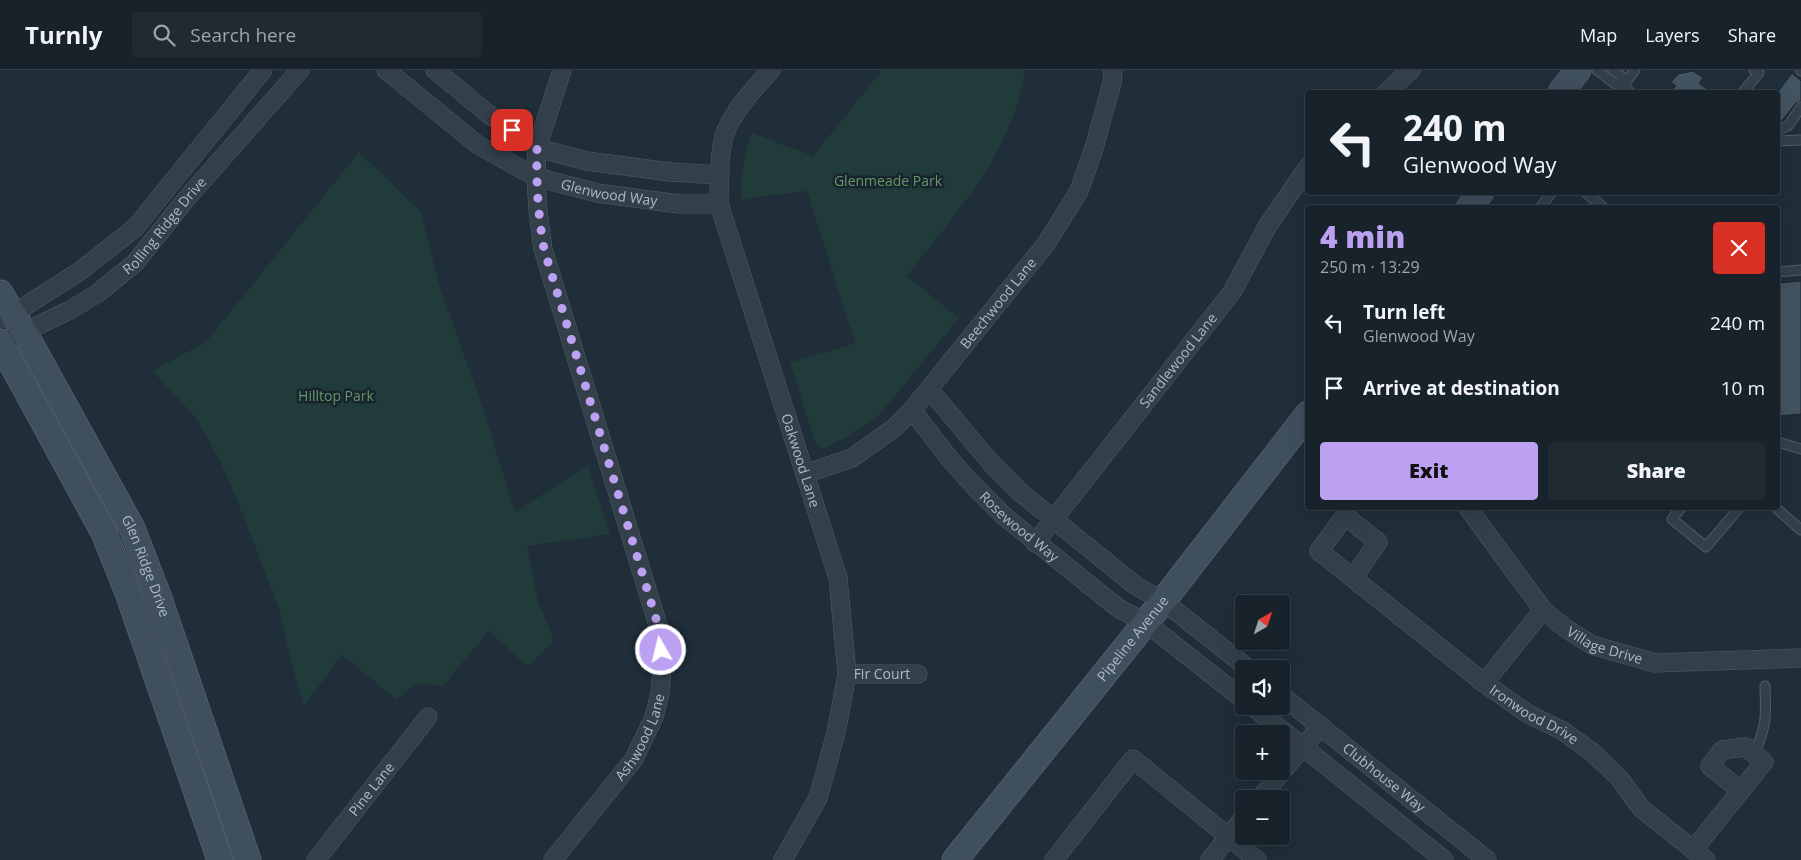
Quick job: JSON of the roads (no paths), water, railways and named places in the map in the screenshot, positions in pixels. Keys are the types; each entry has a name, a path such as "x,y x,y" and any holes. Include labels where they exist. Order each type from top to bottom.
{"street":[{"name":"Rolling Ridge Drive","path":"0,343 12,322 135,228 263,70"},
{"name":"Rolling Ridge Drive","path":"12,322 70,310 98,293 135,263 187,198 300,70"},
{"name":"Glenwood Way","path":"386,70 478,144 536,177 597,193 679,204 719,204"},
{"name":"Glenwood Way","path":"434,70 487,113 537,148 587,161 670,172 720,174"},
{"name":"Ashwood Lane","path":"553,860 634,759 654,717 660,693 662,668 660,632 544,249 538,212 537,148 562,70"},
{"name":"Oakwood Lane","path":"771,70 743,101 725,135 720,174 719,204 838,578 847,674 836,733 818,798 783,860"},
{"name":"Beechwood Lane","path":"805,474 852,458 894,428 912,410 1046,244 1079,191 1094,148 1112,83 1113,70"},
{"path":"1389,90 1412,70"},
{"path":"1563,90 1578,70"},
{"name":"Sandlewood Lane","path":"1035,543 1232,292 1268,224 1305,171"},
{"name":"Glen Ridge Drive","path":"0,293 12,322 132,528 159,598 248,860"},
{"name":"Glen Ridge Drive","path":"0,343 104,534 128,593 220,860"},
{"name":"Rosewood Way","path":"929,389 991,463 1021,493 1136,586 1163,600"},
{"name":"Rosewood Way","path":"912,410 973,485 1004,516 1035,543 1118,608 1145,622"},
{"name":"Pipeline Avenue","path":"955,860 1163,600 1305,418"},
{"name":"Village Drive","path":"1469,510 1543,610 1564,628 1592,645 1654,663 1801,658"},
{"name":"Ironwood Drive","path":"1353,578 1484,683 1528,714 1563,731 1593,753 1619,778 1642,809 1699,855"},
{"path":"1163,600 1237,660"},
{"path":"1484,683 1543,610"},
{"path":"1145,622 1235,693"},
{"name":"Fir Court","path":"847,674 918,674"},
{"name":"Clubhouse Way","path":"1290,702 1487,860"},
{"name":"Clubhouse Way","path":"1263,715 1444,860"},
{"name":"Pine Lane","path":"316,860 428,717"},
{"path":"1267,790 1321,726"},
{"path":"1699,855 1741,791 1764,762 1746,747 1722,750 1710,766 1741,791"},
{"path":"1054,860 1134,759 1257,860"},
{"path":"1210,860 1235,827"}],"lane":[{"path":"1597,70 1615,84 1627,89"},
{"path":"1613,70 1621,76 1627,89"},
{"path":"1627,89 1635,70"},
{"path":"1745,90 1760,71"},
{"path":"1780,129 1788,126 1801,108"},
{"path":"1780,142 1801,140"},
{"path":"1589,195 1600,205"},
{"path":"1780,272 1801,270"},
{"path":"1780,443 1801,449"},
{"path":"1679,510 1672,519 1706,547 1737,510"},
{"path":"1778,510 1801,530"},
{"path":"1754,754 1764,733 1766,716 1765,686"}],"park label":[{"name":"Glenmeade Park","path":"888,181"},
{"name":"Hilltop Park","path":"336,396"}]}
